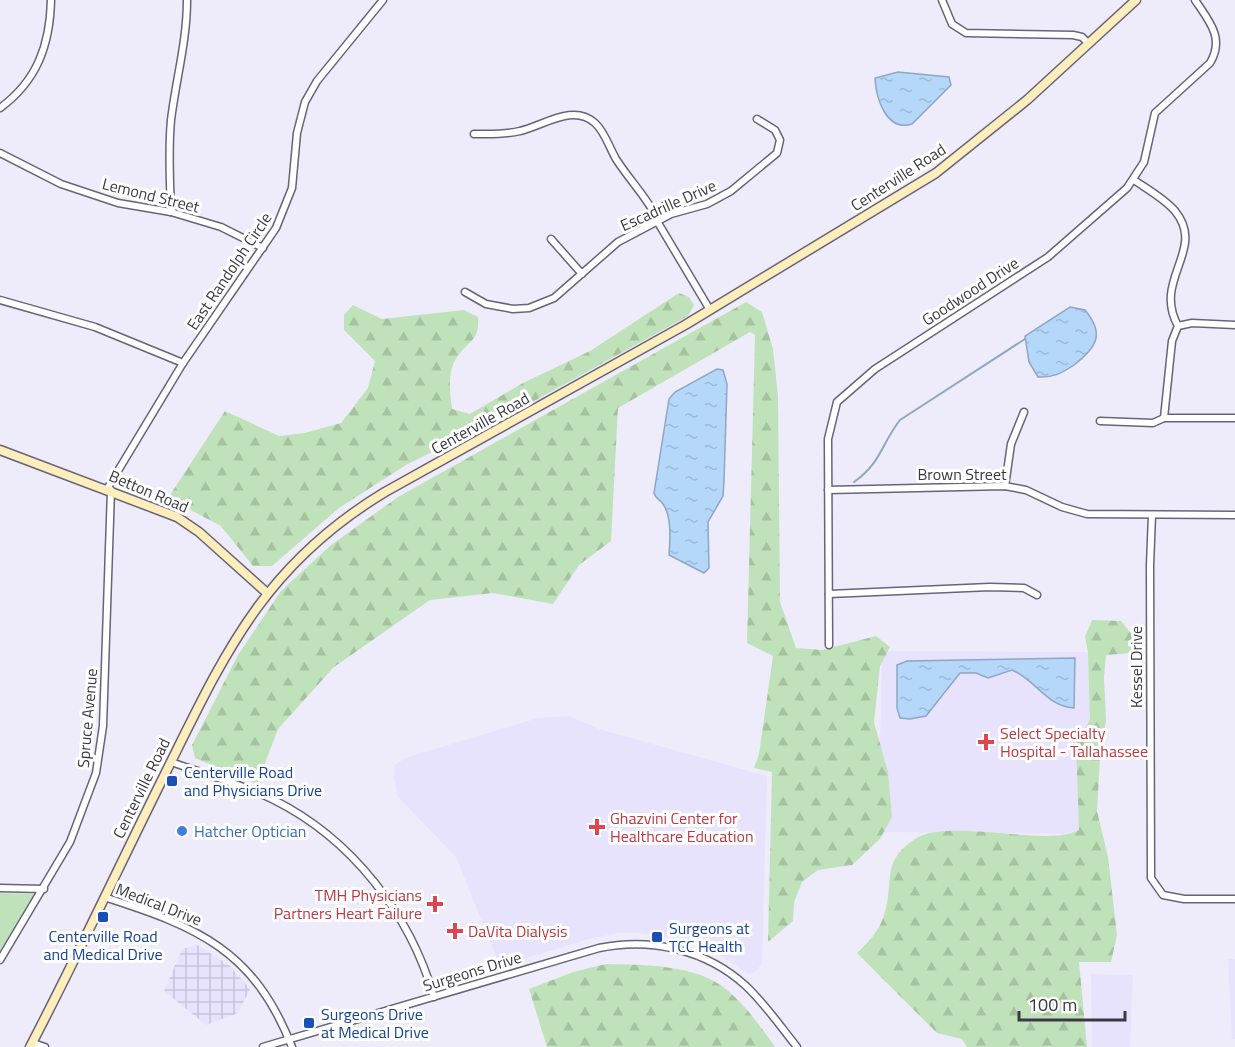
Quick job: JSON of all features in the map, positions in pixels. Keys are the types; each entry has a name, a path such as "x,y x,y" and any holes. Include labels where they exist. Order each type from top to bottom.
{"main road":[{"name":"Centerville Road","path":"32,1045 218,668 267,592 307,549 363,506 710,310 936,173 996,127 1137,0"},
{"name":"Betton Road","path":"0,450 165,510 184,521 267,592"}],"street":[{"path":"0,108 20,90 38,66 48,39 51,0"},
{"path":"171,212 169,152 171,118 184,49 187,0"},
{"name":"East Randolph Circle","path":"109,490 183,363 263,248 288,202 297,133 305,102 317,81 382,0"},
{"path":"942,0 952,24 966,33 1073,35 1082,37 1089,44"},
{"name":"Goodwood Drive","path":"829,645 830,423 837,402 875,369 1048,256 1134,180 1144,162 1155,113 1210,63 1216,54 1217,37 1214,29 1195,0"},
{"path":"474,134 519,132 557,117 576,115 590,119 602,132 622,167 649,201 657,221 710,310"},
{"name":"Escadrille Drive","path":"465,292 498,308 529,308 554,298 618,242 657,221 707,204 731,191 777,153 780,140 775,130 757,119"},
{"name":"Lemond Street","path":"0,153 61,184 118,203 171,212 221,227 263,248"},
{"path":"1134,180 1172,208 1180,219 1183,231 1183,258 1171,281 1169,302 1178,326 1172,341 1164,418"},
{"path":"551,239 582,274"},
{"path":"0,300 95,327 183,363"},
{"path":"1178,326 1192,323 1235,326"},
{"path":"1005,486 1011,444 1024,412"},
{"path":"1100,421 1152,423 1164,418 1235,418"},
{"name":"Brown Street","path":"828,490 1005,486 1026,490 1073,512 1235,515"},
{"name":"Spruce Avenue","path":"0,960 44,889 81,817 96,773 101,747 109,490"},
{"name":"Kessel Drive","path":"1152,515 1150,867 1156,889 1163,895 1184,899 1235,899"},
{"path":"829,594 990,587 1024,588 1037,595"},
{"path":"171,762 273,800 333,840 366,872 393,907 420,956 434,996"},
{"path":"0,888 44,889"},
{"name":"Medical Drive","path":"104,897 192,930 216,943 242,964 263,989 292,1047"},
{"name":"Surgeons Drive","path":"262,1047 599,948 650,944 698,955 730,974 747,987 797,1047"},
{"path":"32,1045 45,1047"}],"shaded area":[{"name":"Select Specialty Hospital - Tallahassee","path":"882,651 1094,652 1092,834 878,832"},
{"name":"Ghazvini Center for Healthcare Education","path":"569,716 599,729 767,776 762,964 755,972 748,974 711,949 684,939 637,933 618,933 589,939 500,966 456,857 398,797 394,778 395,765 405,758 538,718"},
{"path":"197,945 229,965 250,989 238,1013 206,1025 164,991 182,949"},
{"path":"1228,959 1235,959 1235,1039 1232,1040"},
{"path":"1091,974 1133,975 1130,1047 1092,1047"}],"green space":[{"path":"679,293 689,297 694,305 688,316 527,405 406,465 339,508 272,566 253,566 221,526 168,498 225,411 279,436 305,433 341,423 368,388 375,361 344,330 344,315 353,305 382,319 464,310 478,317 475,336 457,357 450,375 452,409 470,414 523,383 590,351"},
{"path":"746,302 762,312 773,349 778,396 780,602 796,648 822,650 876,636 890,647 880,666 874,722 888,772 892,817 880,839 852,865 818,870 802,882 794,902 793,921 768,942 772,772 754,768 759,754 773,656 747,643 755,335 750,332 618,408 611,541 579,565 553,604 493,593 430,600 334,667 278,729 257,784 195,758 192,745 238,655 281,591 331,545 398,497"},
{"path":"1092,620 1121,621 1136,640 1132,653 1106,655 1104,677 1106,721 1100,759 1097,811 1108,857 1117,935 1111,962 1079,962 1087,1047 967,1047 962,1039 937,1033 857,953 874,935 883,918 891,872 897,855 915,839 930,833 950,831 1046,836 1065,835 1079,830 1076,743 1090,720 1088,652 1085,637"},
{"path":"0,893 38,894 0,954"},
{"path":"606,964 670,968 701,975 715,981 740,1003 775,1047 547,1047 529,989 573,972"}],"water":[{"path":"898,72 949,77 951,85 912,124 903,125 895,123 884,112 875,78"},
{"path":"1070,307 1085,310 1095,326 1096,340 1088,352 1074,365 1053,376 1038,377 1029,362 1025,336"},
{"path":"717,369 723,370 727,384 724,482 723,496 708,522 709,568 704,573 669,555 668,515 654,493 669,399 675,392"},
{"path":"1075,658 1074,708 1056,703 1012,670 988,678 976,673 960,673 926,716 900,718 897,708 897,665 907,661"}],"waterway":[{"path":"854,482 876,460 900,420 1025,339"}],"place":[{"name":"Select Specialty Hospital - Tallahassee","path":"986,742"},
{"name":"Centerville Road and Physicians Drive","path":"172,781"},
{"name":"Ghazvini Center for Healthcare Education","path":"597,827"},
{"name":"Hatcher Optician","path":"182,831"},
{"name":"TMH Physicians Partners Heart Failure","path":"435,904"},
{"name":"Centerville Road and Medical Drive","path":"103,917"},
{"name":"DaVita Dialysis","path":"455,931"},
{"name":"Surgeons at TCC Health","path":"657,937"},
{"name":"Surgeons Drive at Medical Drive","path":"309,1023"}]}
